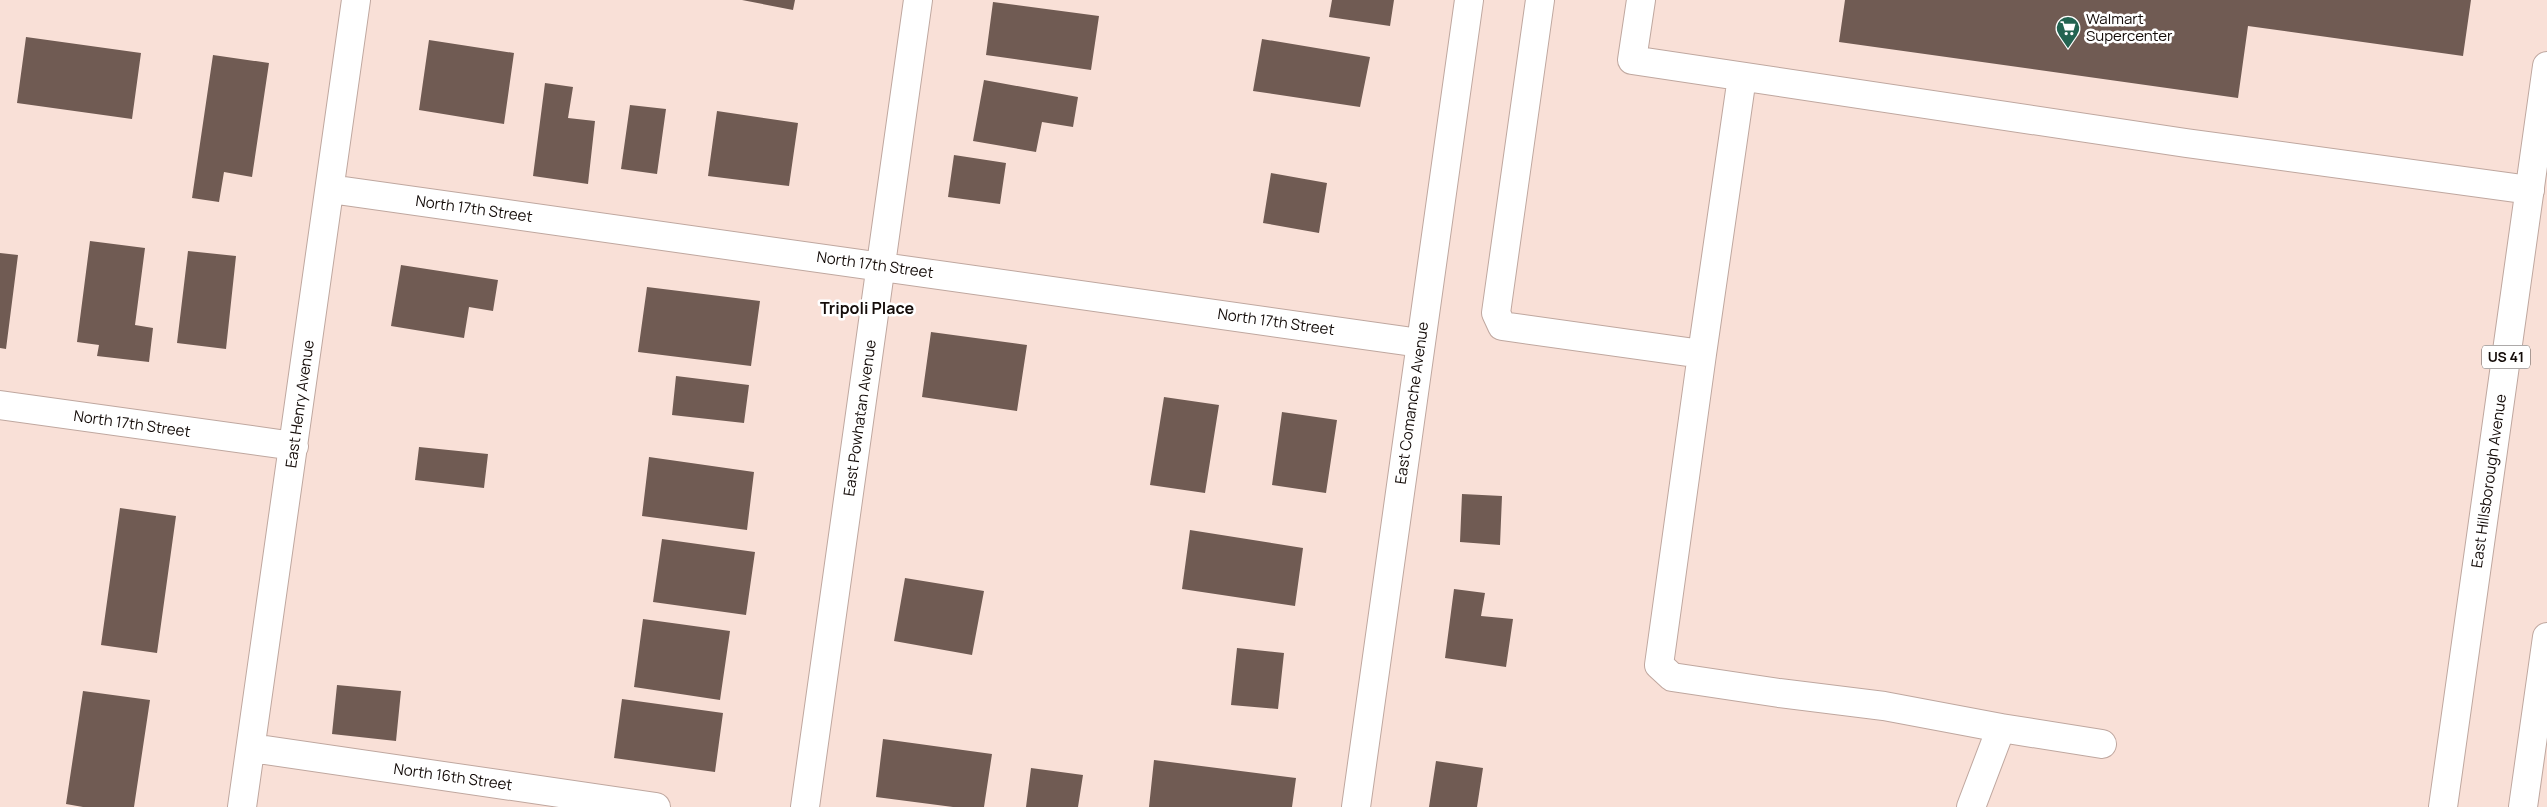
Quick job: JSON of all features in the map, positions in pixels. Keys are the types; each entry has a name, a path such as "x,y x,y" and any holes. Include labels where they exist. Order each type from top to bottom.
{"street":[{"name":"East Henry Avenue","path":"242,807 356,0"},
{"name":"East Powhatan Avenue","path":"805,807 918,0"},
{"name":"East Comanche Avenue","path":"1356,807 1420,343 1470,0"},
{"path":"1540,0 1496,313 1502,326 1702,354"},
{"path":"1641,0 1632,60 2186,143 2530,190"},
{"name":"East Hillsborough Avenue","path":"2443,807 2547,66"},
{"path":"1742,77 1659,665 1672,677 1884,706 2001,728 2102,744"},
{"name":"North 17th Street","path":"330,190 881,265 1420,343"},
{"name":"North 17th Street","path":"0,405 294,446"},
{"path":"2523,807 2540,741 2547,637"},
{"path":"1971,807 2001,728"},
{"name":"North 16th Street","path":"251,748 656,807"}],"building":[{"path":"742,0 795,0 793,10"},
{"path":"1332,0 1394,0 1390,26 1329,17"},
{"name":"Walmart Supercenter","path":"1845,0 2471,0 2463,56 2248,26 2238,98 1839,42"},
{"path":"993,2 1099,16 1091,70 986,55"},
{"path":"26,37 141,53 132,119 17,103"},
{"path":"1262,39 1370,57 1360,107 1253,91"},
{"path":"429,40 514,53 504,124 419,110"},
{"path":"213,55 269,63 252,177 224,172 219,202 192,198"},
{"path":"984,80 1078,97 1073,127 1042,122 1036,152 973,141"},
{"path":"545,83 573,87 568,118 595,121 588,184 533,176"},
{"path":"630,105 666,109 657,174 621,169"},
{"path":"717,111 798,123 789,186 708,176"},
{"path":"954,155 1006,163 1000,204 948,197"},
{"path":"1271,173 1327,183 1319,233 1263,223"},
{"path":"90,241 145,248 135,325 153,328 149,362 97,356 99,345 77,342"},
{"path":"188,251 236,256 226,349 177,343"},
{"path":"0,253 18,255 6,349 0,348"},
{"path":"401,265 498,280 493,311 469,307 464,338 391,326"},
{"path":"647,287 760,301 751,366 638,352"},
{"path":"931,332 1027,345 1017,411 922,397"},
{"path":"676,376 749,385 744,423 672,415"},
{"path":"1164,397 1219,405 1205,493 1150,485"},
{"path":"1282,412 1337,420 1326,493 1272,485"},
{"path":"419,447 488,454 484,488 415,480"},
{"path":"649,457 754,472 747,530 642,516"},
{"path":"1462,494 1502,496 1500,545 1460,542"},
{"path":"120,508 176,516 157,653 101,645"},
{"path":"1190,530 1303,548 1295,606 1182,589"},
{"path":"662,539 755,552 746,615 653,602"},
{"path":"905,578 984,591 972,655 894,641"},
{"path":"1454,589 1485,593 1481,616 1513,619 1506,667 1445,658"},
{"path":"643,619 730,631 720,700 634,687"},
{"path":"1237,648 1284,653 1278,709 1231,705"},
{"path":"337,685 401,691 396,741 332,734"},
{"path":"83,691 150,700 134,807 83,807 66,804"},
{"path":"622,699 723,713 715,772 614,758"},
{"path":"883,739 992,754 984,807 953,807 876,797"},
{"path":"1154,760 1296,778 1292,807 1149,807"},
{"path":"1436,761 1483,768 1477,807 1429,807"},
{"path":"1031,768 1083,775 1078,807 1026,807"}],"place":[{"name":"Walmart Supercenter","path":"2068,49"}],"district":[{"name":"Tripoli Place","path":"867,308"}]}
